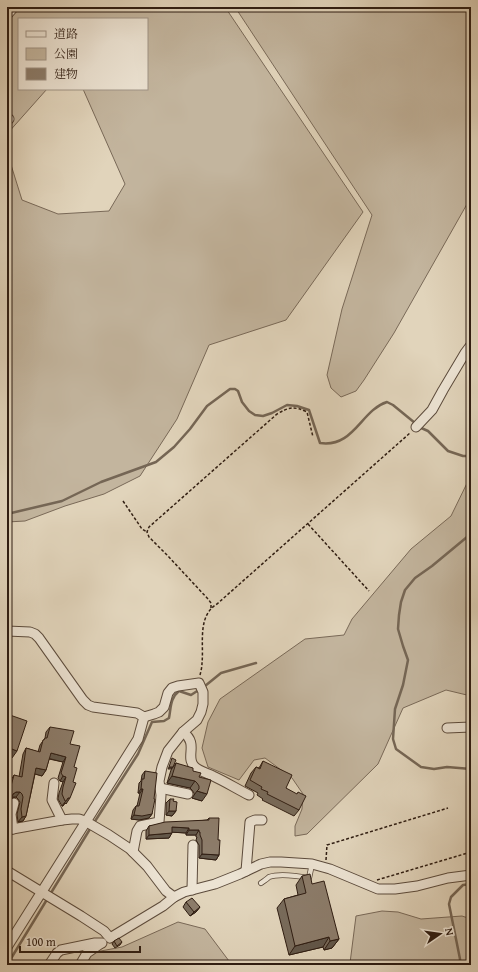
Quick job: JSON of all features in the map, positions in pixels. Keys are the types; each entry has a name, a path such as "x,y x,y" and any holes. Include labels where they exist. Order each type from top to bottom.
{"street":[{"path":"7,15 14,7"},
{"path":"417,426 432,410 471,345"},
{"path":"7,631 30,632 35,634 83,700 93,708 137,714 144,717 159,712 164,707 168,693 172,688 178,686 201,687 203,704 201,712 197,720 183,732 168,751 162,767 159,781 161,795 159,822 140,826 137,832 133,852"},
{"path":"7,947 46,895 91,824 95,808 138,739 144,717"},
{"path":"447,728 471,727"},
{"path":"183,732 190,740 191,761 193,766 250,795"},
{"path":"54,782 52,800 62,820"},
{"path":"160,788 188,794"},
{"path":"14,803 11,814 10,830 62,820 79,819 91,824 130,849 174,897"},
{"path":"246,871 250,822 262,820"},
{"path":"192,890 193,845"},
{"path":"80,965 87,953 106,940 148,916 174,897 184,892 215,884 261,864 281,862 312,864 330,868 378,889 395,889 417,886 448,878 471,875"},
{"path":"7,871 104,931 106,940"},
{"path":"49,965 57,953 61,950 106,940"}],"lane":[{"path":"261,883 275,876 291,875 309,878 312,864"}],"path":[{"path":"211,608 211,603 208,599 167,555 148,538 147,532 149,527 277,414 284,410 299,408 307,412 313,437"},
{"path":"201,687 204,624 206,616 211,608 308,524 417,426"},
{"path":"123,501 142,529 147,532"},
{"path":"308,524 369,591"},
{"path":"323,867 326,859 327,845 448,808"},
{"path":"370,885 374,880 471,852"}],"green space":[{"path":"7,7 225,7 363,212 286,320 209,345 177,419 140,476 104,494 65,506 25,521 7,522 7,152 22,200 58,214 109,211 125,184 83,90 148,90 148,18 18,18 18,90 46,90 7,134"},
{"path":"235,7 471,7 471,197 394,333 364,380 356,391 341,397 331,388 327,375 342,309 372,215"},
{"path":"471,475 471,696 446,690 403,708 378,764 307,834 295,836 295,826 302,809 303,794 292,778 265,758 254,760 239,780 208,767 202,748 208,722 220,699 305,639 344,635 352,619 411,549 451,516"},
{"path":"382,911 398,912 421,919 462,916 471,919 471,965 343,965 350,963 356,916"},
{"path":"178,922 205,929 232,965 71,965 90,953 122,947"}],"building":[{"path":"7,714 27,721 17,751 7,747"},
{"path":"50,727 74,731 70,744 80,746 74,767 77,768 73,782 76,783 70,798 65,801 62,794 66,777 61,773 66,757 51,753 46,770 36,768 26,816 22,817 22,794 20,792 16,792 13,794 9,809 7,809 7,797 14,775 22,777 26,748 40,752 43,740 47,738"},
{"path":"172,758 176,760 173,767 169,767"},
{"path":"263,761 292,775 286,788 297,794 298,792 306,796 299,810 267,794 268,792 261,789 262,787 250,780 256,767 260,769"},
{"path":"176,763 193,768 193,771 201,773 199,777 211,780 207,794 197,791 199,786 195,781 172,776"},
{"path":"145,771 157,773 152,814 142,816 134,815 136,806 139,806 143,789 141,789 142,779 144,779"},
{"path":"170,799 174,799 173,801 177,802 176,811 169,811"},
{"path":"209,818 219,818 219,855 202,854 202,840 199,830 172,827 172,833 149,835 149,826 165,822 209,820"},
{"path":"310,874 312,884 324,881 339,939 330,941 329,937 295,946 284,899 306,893 302,876"},
{"path":"192,898 200,907 194,912 186,902"},
{"path":"119,938 122,942 117,946 114,941"}],"waterway":[{"path":"7,514 62,501 101,482 156,462 174,447 207,406 230,389 235,389 238,391 242,402 249,411 255,415 263,416 287,405 297,406 309,410 320,443 332,443 341,440 349,434 370,412 387,402 415,423"},
{"path":"419,427 428,431 448,451 463,456 471,456"},
{"path":"471,526 467,537 415,578 405,590 401,602 398,629 408,660 403,685 395,709 393,739 396,749 421,767 434,769 447,767 471,769"},
{"path":"7,965 90,829 138,754 152,722 164,721 169,718 172,700 179,691 191,695 221,673 256,663"},
{"path":"460,965 449,904 451,897 463,885 471,884"}]}
